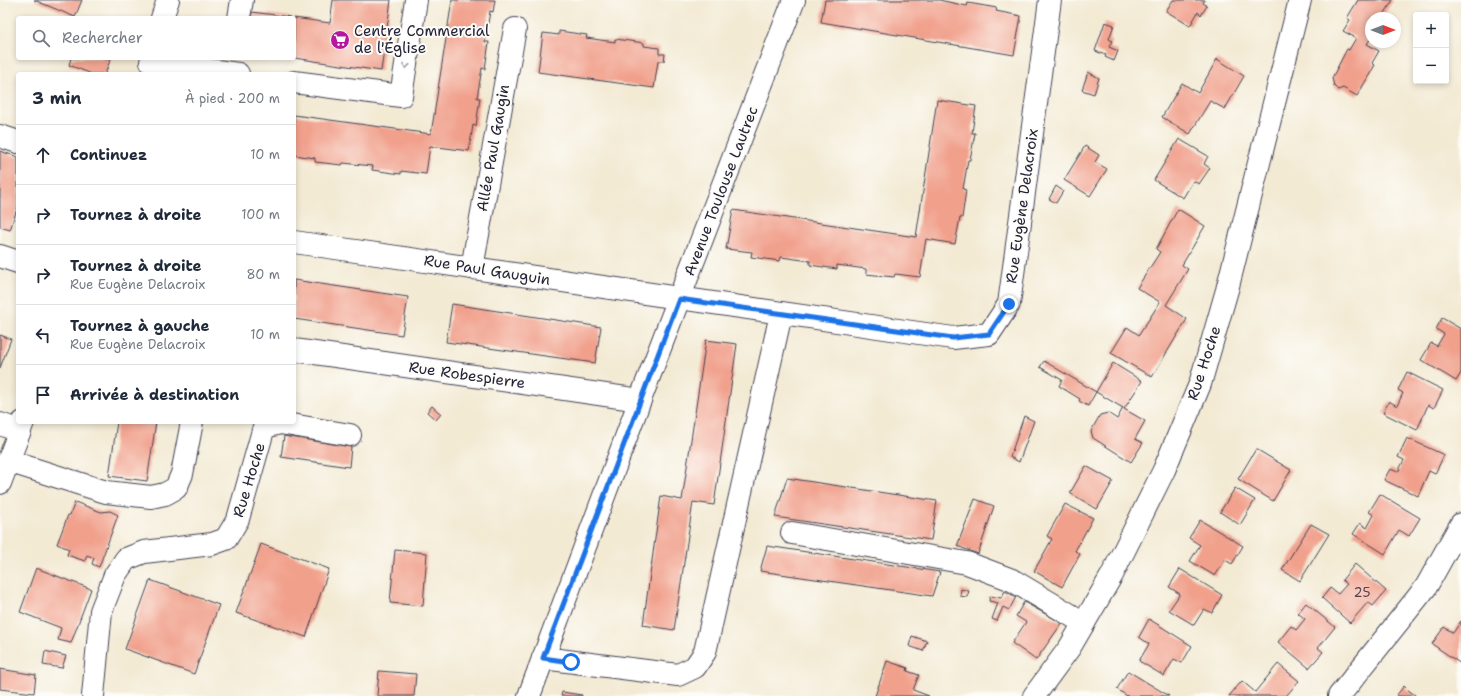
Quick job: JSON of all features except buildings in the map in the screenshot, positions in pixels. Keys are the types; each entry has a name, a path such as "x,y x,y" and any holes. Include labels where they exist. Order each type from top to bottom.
{"street":[{"path":"163,16 168,0"},
{"path":"239,16 242,0"},
{"path":"296,82 401,96 416,0"},
{"name":"Avenue Toulouse Lautrec","path":"529,696 640,400 794,0"},
{"name":"Rue Eugène Delacroix","path":"679,299 953,338 989,334 1009,304 1050,0"},
{"name":"Rue Hoche","path":"1034,696 1070,647 1112,575 1160,477 1200,384 1227,290 1300,0"},
{"name":"Allée Paul Gaugin","path":"472,268 515,29"},
{"path":"150,65 235,68"},
{"path":"0,136 16,141"},
{"name":"Rue Paul Gauguin","path":"296,242 679,299"},
{"path":"0,256 16,261"},
{"path":"543,658 678,675 695,667 705,652 781,314"},
{"name":"Rue Robespierre","path":"296,350 640,400"},
{"path":"0,424 22,426 0,483"},
{"path":"8,461 106,492 151,497 165,494 176,488 182,474 192,424"},
{"name":"Rue Hoche","path":"92,696 101,611 115,575 126,559 144,552 212,544 226,539 238,519 264,427 276,424"},
{"name":"Rue Hoche","path":"286,424 350,435"},
{"path":"1339,696 1426,587 1461,524"},
{"path":"792,533 967,563 1012,580 1084,623"}],"place":[{"name":"Centre Commercial de l'Église","path":"340,40"}],"route":[{"path":"571,662 543,658 679,299 953,338 989,334 1009,304"}]}
